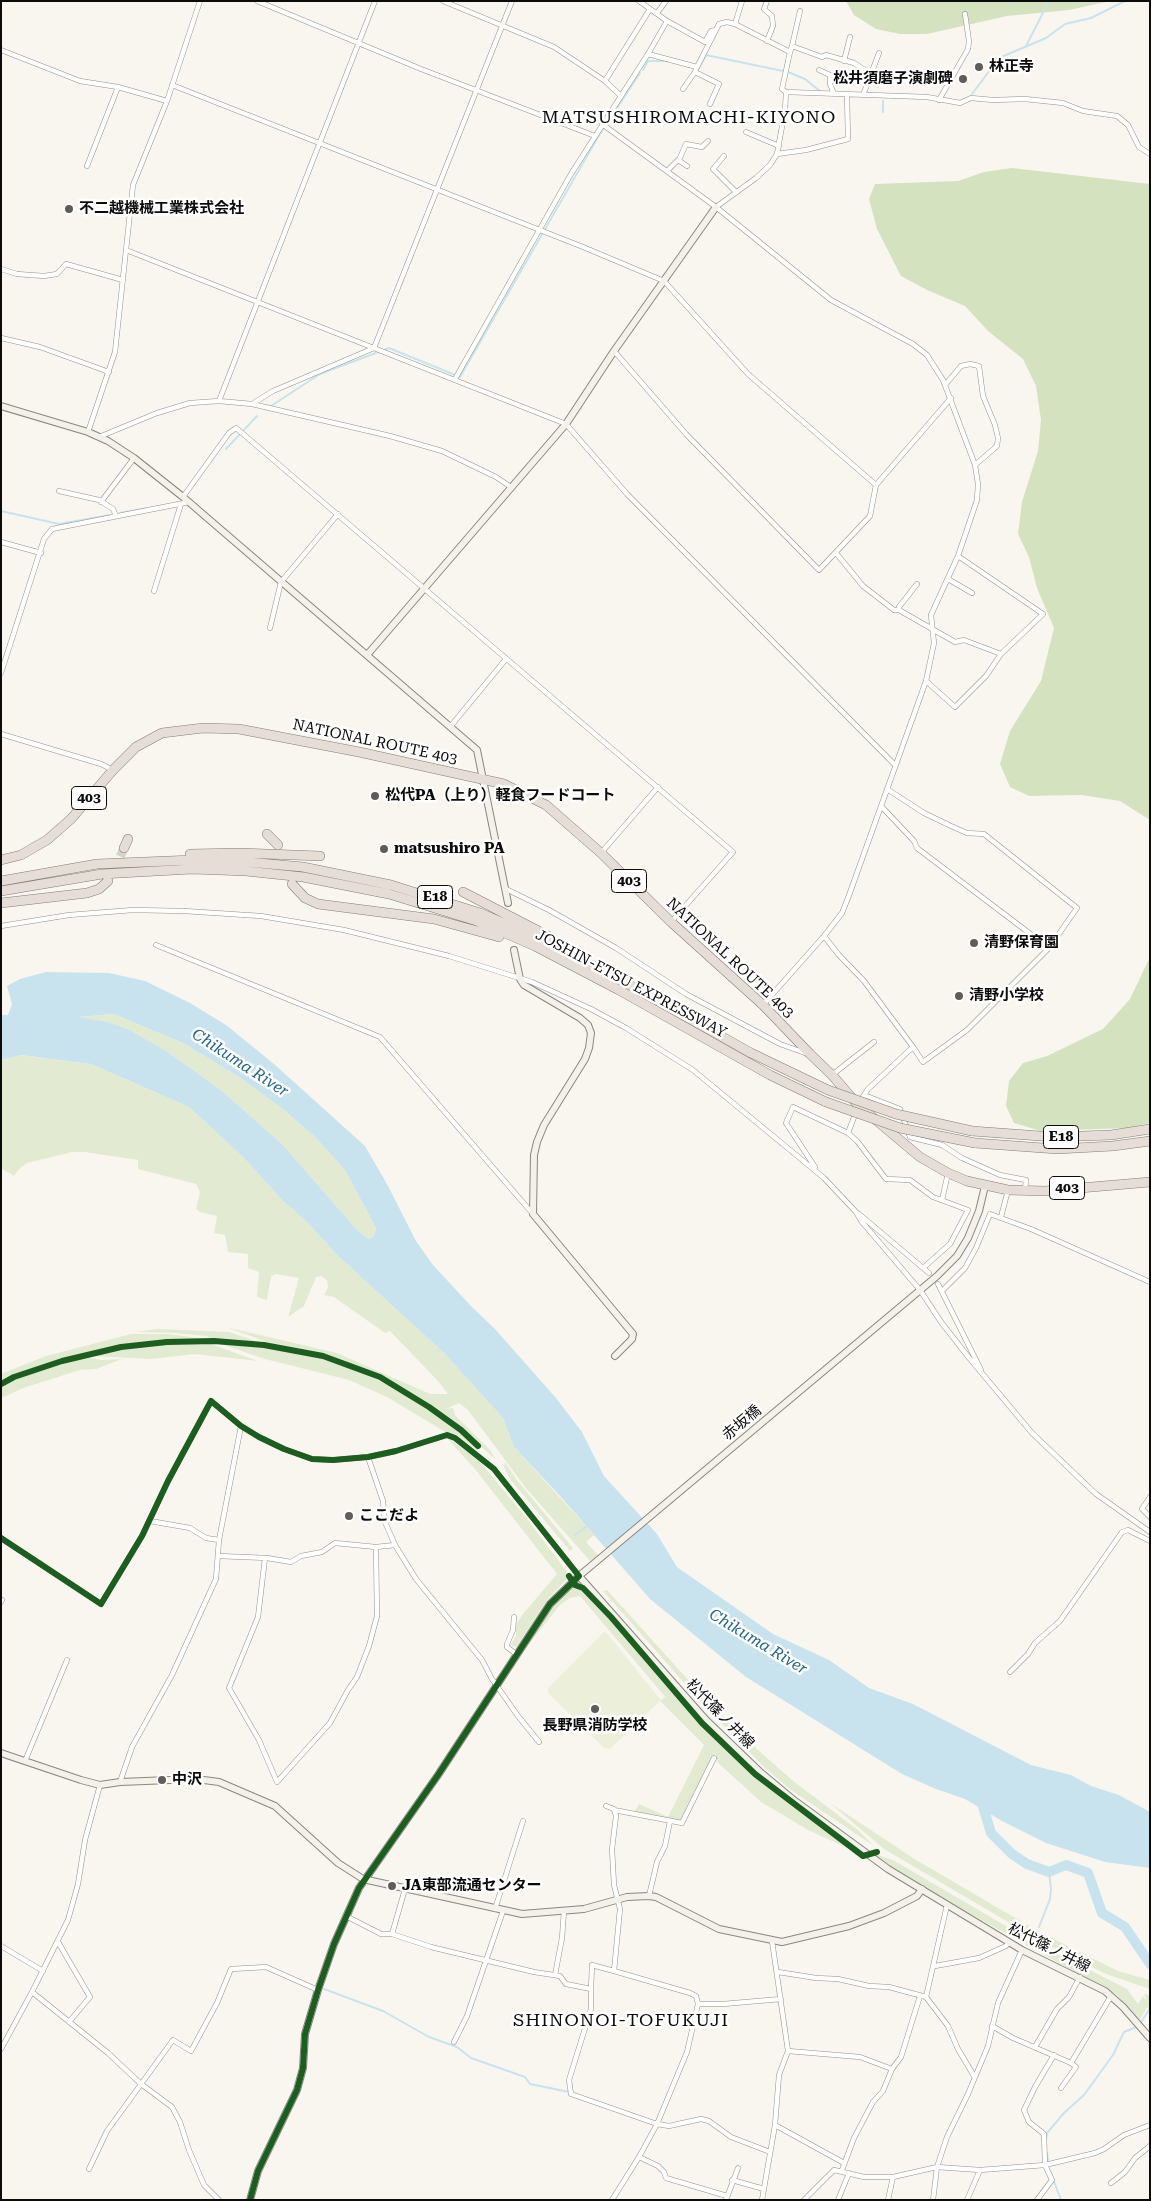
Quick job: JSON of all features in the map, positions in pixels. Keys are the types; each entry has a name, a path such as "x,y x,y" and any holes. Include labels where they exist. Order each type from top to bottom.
{"highway":[{"name":"NATIONAL ROUTE 403","path":"1,860 22,855 53,835 72,820 113,770 136,747 162,733 203,728 239,729 359,752 504,784 546,805 601,853 671,922 763,1005 832,1074 858,1105 920,1157 948,1173 985,1186 1008,1190 1150,1182"},
{"path":"268,834 278,845"},
{"path":"97,864 142,858 208,853 320,856"},
{"name":"JOSHIN-ETSU EXPRESSWAY","path":"1,881 97,864 166,860 247,862 330,872 391,885 450,902 510,925 568,952 751,1053 828,1090 896,1114 972,1131 1054,1137 1111,1135 1150,1130"},
{"name":"JOSHIN-ETSU EXPRESSWAY","path":"1,891 86,876 164,869 237,871 303,877 389,894 446,911 513,937 589,974 743,1061 826,1102 900,1128 975,1143 1057,1149 1113,1146 1150,1141"},
{"path":"1,903 86,893 99,889 108,881"},
{"path":"292,884 300,894 318,904 412,915 465,926 524,946 589,974"},
{"path":"463,892 584,956 656,999"}],"street":[{"path":"88,432 115,352 133,185 167,101 200,1"},
{"path":"257,1 595,136"},
{"path":"219,401 375,1"},
{"path":"443,1 554,47 605,80 621,96"},
{"path":"252,404 280,388 374,348 512,1"},
{"path":"639,1 667,21 705,42 711,32 716,30"},
{"path":"657,13 666,1"},
{"path":"735,24 742,1"},
{"path":"767,1 764,8 772,16 773,26 767,41"},
{"path":"605,80 650,9"},
{"path":"800,11 782,89 786,92 927,97 960,103 971,98 993,100 1011,98 1063,103 1083,111 1109,114 1124,121 1140,147 1150,154"},
{"path":"939,100 968,49 969,41 965,14"},
{"path":"455,379 602,124 648,54 667,21"},
{"path":"683,89 696,69 719,24 726,22 735,24 790,52"},
{"path":"844,61 850,37"},
{"path":"792,46 822,57 826,55 854,63 871,74"},
{"path":"1,50 80,81 118,87 167,101"},
{"path":"863,96 879,53"},
{"path":"648,54 696,69 719,84 710,104"},
{"path":"819,70 830,75 830,84 834,94"},
{"path":"172,85 320,142 664,281 748,374 876,485"},
{"path":"87,166 118,87"},
{"path":"367,656 566,424 614,351 716,207 770,165 777,154 779,146 786,92"},
{"path":"777,154 806,150 848,139 847,94"},
{"path":"602,124 716,207 830,300 913,344 927,355 946,385 975,465 978,484 977,500 958,556 931,615 934,643 926,681 848,898 842,913 824,936 763,1005"},
{"path":"746,132 779,146"},
{"path":"667,172 678,160 686,144 702,148 708,141"},
{"path":"724,156 713,169 736,192"},
{"path":"678,160 687,166"},
{"path":"126,250 566,424 626,494 895,765"},
{"path":"1,269 18,274 44,276 57,274 66,264 123,280"},
{"path":"1,338 40,348 109,372"},
{"path":"614,351 686,434 820,570 870,516 876,485 951,398"},
{"path":"946,385 961,366 979,366 983,396 995,425 998,438 997,446 975,465"},
{"path":"99,437 157,413 190,403 219,401 252,404 390,436 442,451 496,476 511,487"},
{"path":"1,406 88,432 134,458 477,750 508,903"},
{"path":"154,591 184,501 229,433 236,428 733,852 671,922"},
{"path":"101,502 134,458"},
{"path":"59,490 101,502 113,509 116,516"},
{"path":"1,673 44,539 52,529 184,501"},
{"path":"270,628 281,582 338,514"},
{"path":"1,542 41,553"},
{"path":"836,553 863,586 894,610 899,610 955,642 964,640 1001,654"},
{"path":"926,681 955,707 986,676 1001,654 1044,614 958,556"},
{"path":"948,579 972,593"},
{"path":"899,610 899,607 917,584"},
{"path":"450,727 506,659"},
{"path":"1,734 101,764 113,770"},
{"path":"601,853 658,787"},
{"path":"824,936 864,981 914,1047 923,1062 967,1030 1048,948 1077,908 984,834 967,832 951,826 924,813 887,789"},
{"path":"881,806 914,841 917,848 1048,948"},
{"path":"506,889 549,910 616,948 686,994 780,1044 810,1054"},
{"path":"1,926 69,915 132,910 261,916 386,940 487,967 550,990 591,1009 669,1054 693,1070 824,1178"},
{"path":"156,945 380,1037 534,1214 633,1334 632,1339 615,1356"},
{"path":"514,950 520,979 524,985 580,1018 588,1025 591,1033 585,1059 544,1125 537,1142 534,1155 534,1214"},
{"path":"832,1074 874,1042"},
{"path":"848,1133 864,1094 914,1047"},
{"path":"864,1094 900,1109 910,1136 942,1145 962,1158 1000,1175 1026,1180 1025,1190"},
{"path":"923,1268 950,1244 968,1210 933,1198 910,1180 886,1179 857,1141 848,1133 793,1107 786,1123 808,1158 824,1178 856,1212 923,1268 929,1273"},
{"path":"942,1200 948,1173"},
{"path":"918,1292 957,1256 968,1238 979,1211 985,1186"},
{"path":"1001,1218 1008,1190"},
{"path":"856,1212 1002,1399 1032,1433 1079,1480 1150,1532"},
{"path":"942,1291 965,1268 976,1248 990,1214 1150,1282"},
{"path":"938,1284 985,1376"},
{"name":"赤坂橋","path":"579,1576 918,1292"},
{"path":"1,1538 101,1604 132,1556 168,1481 211,1401 241,1426 284,1449 312,1459 333,1460 368,1457 447,1435 455,1438 494,1468 579,1576 550,1604 438,1775 363,1880 346,1916 318,1990 305,2034 303,2068 297,2090 258,2171 250,2200"},
{"path":"120,1782 132,1746 172,1675 216,1579 219,1540 241,1426"},
{"path":"368,1457 383,1501 385,1522 394,1545 416,1579 482,1660 496,1684 539,1742"},
{"path":"1150,1497 1142,1509 1150,1517"},
{"path":"150,1521 190,1528 206,1538 219,1540"},
{"path":"1010,1672 1036,1643 1060,1622 1122,1532 1128,1530 1150,1541"},
{"path":"218,1556 265,1558 292,1562 301,1556 322,1552 335,1543 376,1547 394,1545"},
{"path":"265,1558 258,1616 229,1688 259,1740 277,1782 330,1723 357,1677 369,1646 377,1616 376,1547"},
{"name":"松代篠ノ井線","path":"579,1576 619,1619 706,1720 734,1748 795,1801 888,1869 1022,1950 1080,1977 1111,1996 1150,2038"},
{"path":"514,1617 513,1630 507,1647 516,1654"},
{"path":"25,1761 67,1660"},
{"path":"1,1753 100,1785 120,1782 207,1780 239,1789 274,1806 338,1864 363,1880 522,1914 584,1909 639,1895 649,1896 656,1897 718,1929 782,1942 849,1926 905,1904 917,1896 922,1889"},
{"path":"606,1806 614,1810 682,1823 714,1758"},
{"path":"1,2049 43,1972 68,1920 78,1884 85,1840 100,1785"},
{"path":"614,1810 616,1816 612,1849 613,1874 620,1909 614,1971"},
{"path":"495,1909 523,1821"},
{"path":"649,1896 657,1862 665,1846 670,1821"},
{"path":"392,1934 405,1889"},
{"path":"926,1997 935,1966 947,1905"},
{"path":"454,2042 467,2016 503,1911"},
{"path":"556,1975 564,1911"},
{"path":"346,1916 381,1934 392,1934 431,1947 534,1972 560,1976 566,1984 591,1989"},
{"path":"762,2200 775,2125 780,2075 788,2051 772,1941"},
{"path":"58,1942 90,1997 69,2022"},
{"path":"935,1966 979,1958 1006,1946 1009,1942"},
{"path":"1,1946 43,1972"},
{"path":"933,2200 937,2167 947,2137 988,2046 998,2003 1022,1950"},
{"path":"612,2200 657,2124 687,2052 698,2004 696,1996 690,1993 592,1966 591,2009 569,2080 571,2094 657,2124 669,2126 701,2119 709,2121 730,2137 770,2152"},
{"path":"90,2170 107,2131 173,2040 191,2051 217,2003 231,1969 266,1967 318,1990"},
{"path":"778,1972 816,1978 838,1979 869,1986 889,1987 926,1997 948,2026 958,2049 974,2076"},
{"path":"1034,2048 1057,2009 1070,1997 1080,1977"},
{"path":"32,1992 108,2053 140,2084 172,2108 180,2122 189,2150 204,2185 219,2200"},
{"path":"842,2170 854,2138 873,2102 883,2091 892,2069 901,2057 920,1996"},
{"path":"1071,2062 1111,1996"},
{"path":"698,2004 723,2004 781,1999"},
{"path":"992,2026 1034,2048 1071,2062 1076,2067 1061,2088"},
{"path":"788,2051 860,2057 892,2069"},
{"path":"1037,2200 1052,2180 1045,2165 1044,2134 1029,2122 1024,2110 1054,2055"},
{"path":"775,2125 844,2164"},
{"path":"804,2200 834,2170 842,2170 864,2177 893,2177 937,2167 980,2170 1045,2165 1094,2153 1104,2149 1124,2134 1150,2125"},
{"path":"1111,2183 1125,2172 1136,2158 1150,2146"},
{"path":"639,2157 658,2166 664,2172 666,2178 726,2198 738,2168"},
{"path":"967,2200 980,2170"},
{"path":"838,2200 849,2173"},
{"path":"888,2200 893,2177"},
{"path":"732,2180 764,2189"}],"green space":[{"path":"846,1 1110,1 1069,10 1007,16 927,34 900,34 876,29 854,15"},
{"path":"1012,168 1150,184 1150,820 1120,801 1082,795 1029,796 1010,787 1000,764 1010,731 1041,681 1054,628 1037,588 1029,557 1018,534 1022,502 1038,451 1041,420 1036,386 1023,359 988,331 965,306 927,290 901,276 877,229 869,199 875,184 958,181 984,172"},
{"path":"1150,957 1150,1123 1128,1128 1041,1131 1014,1123 1006,1106 1009,1081 1023,1063 1047,1056 1103,1029 1130,999"},
{"path":"114,1014 185,1044 239,1077 284,1110 315,1137 345,1170 376,1228 374,1236 369,1239 358,1231 283,1145 222,1091 168,1052 130,1030 108,1022 76,1017"},
{"path":"20,1055 91,1064 189,1107 244,1158 282,1200 306,1221 337,1255 444,1353 503,1418 514,1447 594,1535 586,1542 598,1555 590,1561 525,1487 468,1410 459,1403 446,1409 453,1408 455,1415 491,1451 495,1459 449,1418 429,1404 373,1372 317,1352 267,1342 226,1327 337,1353 430,1394 448,1394 390,1331 385,1333 334,1297 324,1295 328,1287 327,1280 321,1276 316,1277 304,1306 288,1317 299,1278 276,1274 271,1276 267,1300 257,1297 259,1272 248,1268 248,1254 228,1252 225,1235 214,1233 217,1216 200,1212 196,1209 200,1192 196,1184 138,1169 138,1160 85,1152 72,1152 27,1163 14,1176 1,1168 1,1060"},
{"path":"158,1329 229,1332 259,1342 213,1339 206,1336 175,1333 136,1332"},
{"path":"131,1334 169,1334 204,1339 136,1343 110,1347 54,1361 1,1381 1,1374 46,1356"},
{"path":"215,1342 275,1348 322,1358 359,1371 395,1388 462,1433 479,1452 457,1435 447,1433 387,1397 349,1380 265,1359"},
{"path":"208,1343 258,1361 195,1354 151,1359 91,1356 126,1348"},
{"path":"85,1357 102,1360 122,1359 96,1369 80,1370 26,1387 1,1398 1,1385 38,1371"},
{"path":"446,1437 477,1458 528,1520 567,1572 567,1579 547,1600 516,1647 510,1645 516,1636 516,1625 522,1615 557,1574 475,1469"},
{"path":"505,1462 516,1479 573,1548 570,1551 510,1479 504,1467"},
{"path":"571,1586 583,1589 603,1608 625,1631 700,1722 747,1767 856,1852 808,1830 761,1802 715,1760 716,1752 681,1822 634,1813 639,1804 668,1817 704,1745 660,1701 665,1697 667,1699 580,1596 570,1598 560,1605 520,1655 547,1613"},
{"path":"607,1590 709,1703 749,1742 792,1780 859,1831 874,1846 791,1790 765,1768 701,1702 603,1591"},
{"path":"605,1631 661,1700 610,1749 604,1748 548,1693 548,1688"},
{"path":"830,1803 913,1858 1029,1926 1030,1935 884,1849"},
{"path":"878,1855 893,1860 1023,1936 1127,1989 1138,2004 1143,1996 1147,2002 1144,1994 1150,1995 1150,2010 1147,2007 1139,2021 1117,1995 965,1911 876,1857"},
{"path":"1037,1934 1042,1937 1044,1934 1118,1971 1150,1980 1150,1989 1106,1974 1036,1938"}],"water":[{"name":"Chikuma River","path":"46,972 109,973 145,981 190,1003 226,1025 274,1064 365,1146 416,1241 433,1265 495,1329 556,1398 582,1432 604,1476 657,1534 677,1567 773,1634 829,1660 869,1688 913,1704 1031,1765 1071,1775 1091,1786 1119,1795 1150,1812 1150,1868 1105,1862 1046,1843 1002,1821 965,1799 902,1774 746,1677 650,1599 560,1496 514,1447 503,1418 444,1353 337,1255 306,1221 282,1200 244,1158 189,1107 91,1064 21,1055 1,1060 1,1015 8,1015 12,1004 7,986 20,979","holes":["114,1014 185,1044 239,1077 284,1110 315,1137 345,1170 376,1228 374,1236 369,1239 358,1231 283,1145 222,1091 168,1052 130,1030 108,1022 78,1017"]}],"waterway":[{"path":"1026,46 1049,1"},
{"path":"972,94 999,58 1046,38 1065,24 1091,18 1125,1"},
{"path":"698,70 706,55 783,71"},
{"path":"643,70 648,61 666,61"},
{"path":"788,72 805,79 821,92"},
{"path":"271,406 320,374 389,348 460,377 598,137 640,73"},
{"path":"883,101 883,112"},
{"path":"226,449 257,416"},
{"path":"120,513 148,508"},
{"path":"1,511 59,524 110,515"},
{"path":"575,1535 587,1526"},
{"path":"981,1800 991,1833 1012,1854 1027,1864 1049,1872 1066,1865 1088,1873 1102,1913 1125,1927 1150,1964"},
{"path":"1039,1927 1050,1899 1049,1872"},
{"path":"324,1989 383,2011 429,2037 457,2047 471,2058 525,2077 530,2084 569,2092"},
{"path":"1141,2022 1149,2010"},
{"path":"1046,2140 1047,2133 1064,2113 1084,2095 1113,2055 1124,2032 1136,2027"},
{"path":"1047,2153 1048,2160"},
{"path":"1050,2171 1061,2200"}],"tunnel":[{"path":"115,869 124,848"}],"cycle path":[{"path":"1,1384 14,1377 62,1361 121,1347 167,1342 214,1341 264,1345 323,1356 380,1377 429,1407 461,1430 478,1446"},
{"path":"1,1538 101,1604 142,1536 168,1481 211,1401 241,1426 259,1437 312,1459 333,1460 368,1457 396,1451 447,1435 455,1438 494,1469 579,1576 550,1604 438,1775 359,1888 334,1944 318,1990 305,2034 303,2068 297,2090 258,2171 250,2200"},
{"path":"569,1576 575,1585 583,1588 611,1617 702,1723 755,1774 863,1856 877,1852"}],"place":[{"name":"林正寺","path":"979,67"},
{"name":"松井須磨子演劇碑","path":"963,79"},
{"name":"不二越機械工業株式会社","path":"69,209"},
{"name":"松代PA（上り）軽食フードコート","path":"375,796"},
{"name":"matsushiro PA","path":"384,849"},
{"name":"清野保育園","path":"974,943"},
{"name":"清野小学校","path":"959,996"},
{"name":"ここだよ","path":"349,1516"},
{"name":"長野県消防学校","path":"595,1709"},
{"name":"中沢","path":"162,1780"},
{"name":"JA東部流通センター","path":"392,1886"}],"district":[{"name":"MATSUSHIROMACHI-KIYONO","path":"689,118"},
{"name":"SHINONOI-TOFUKUJI","path":"621,2021"}]}
